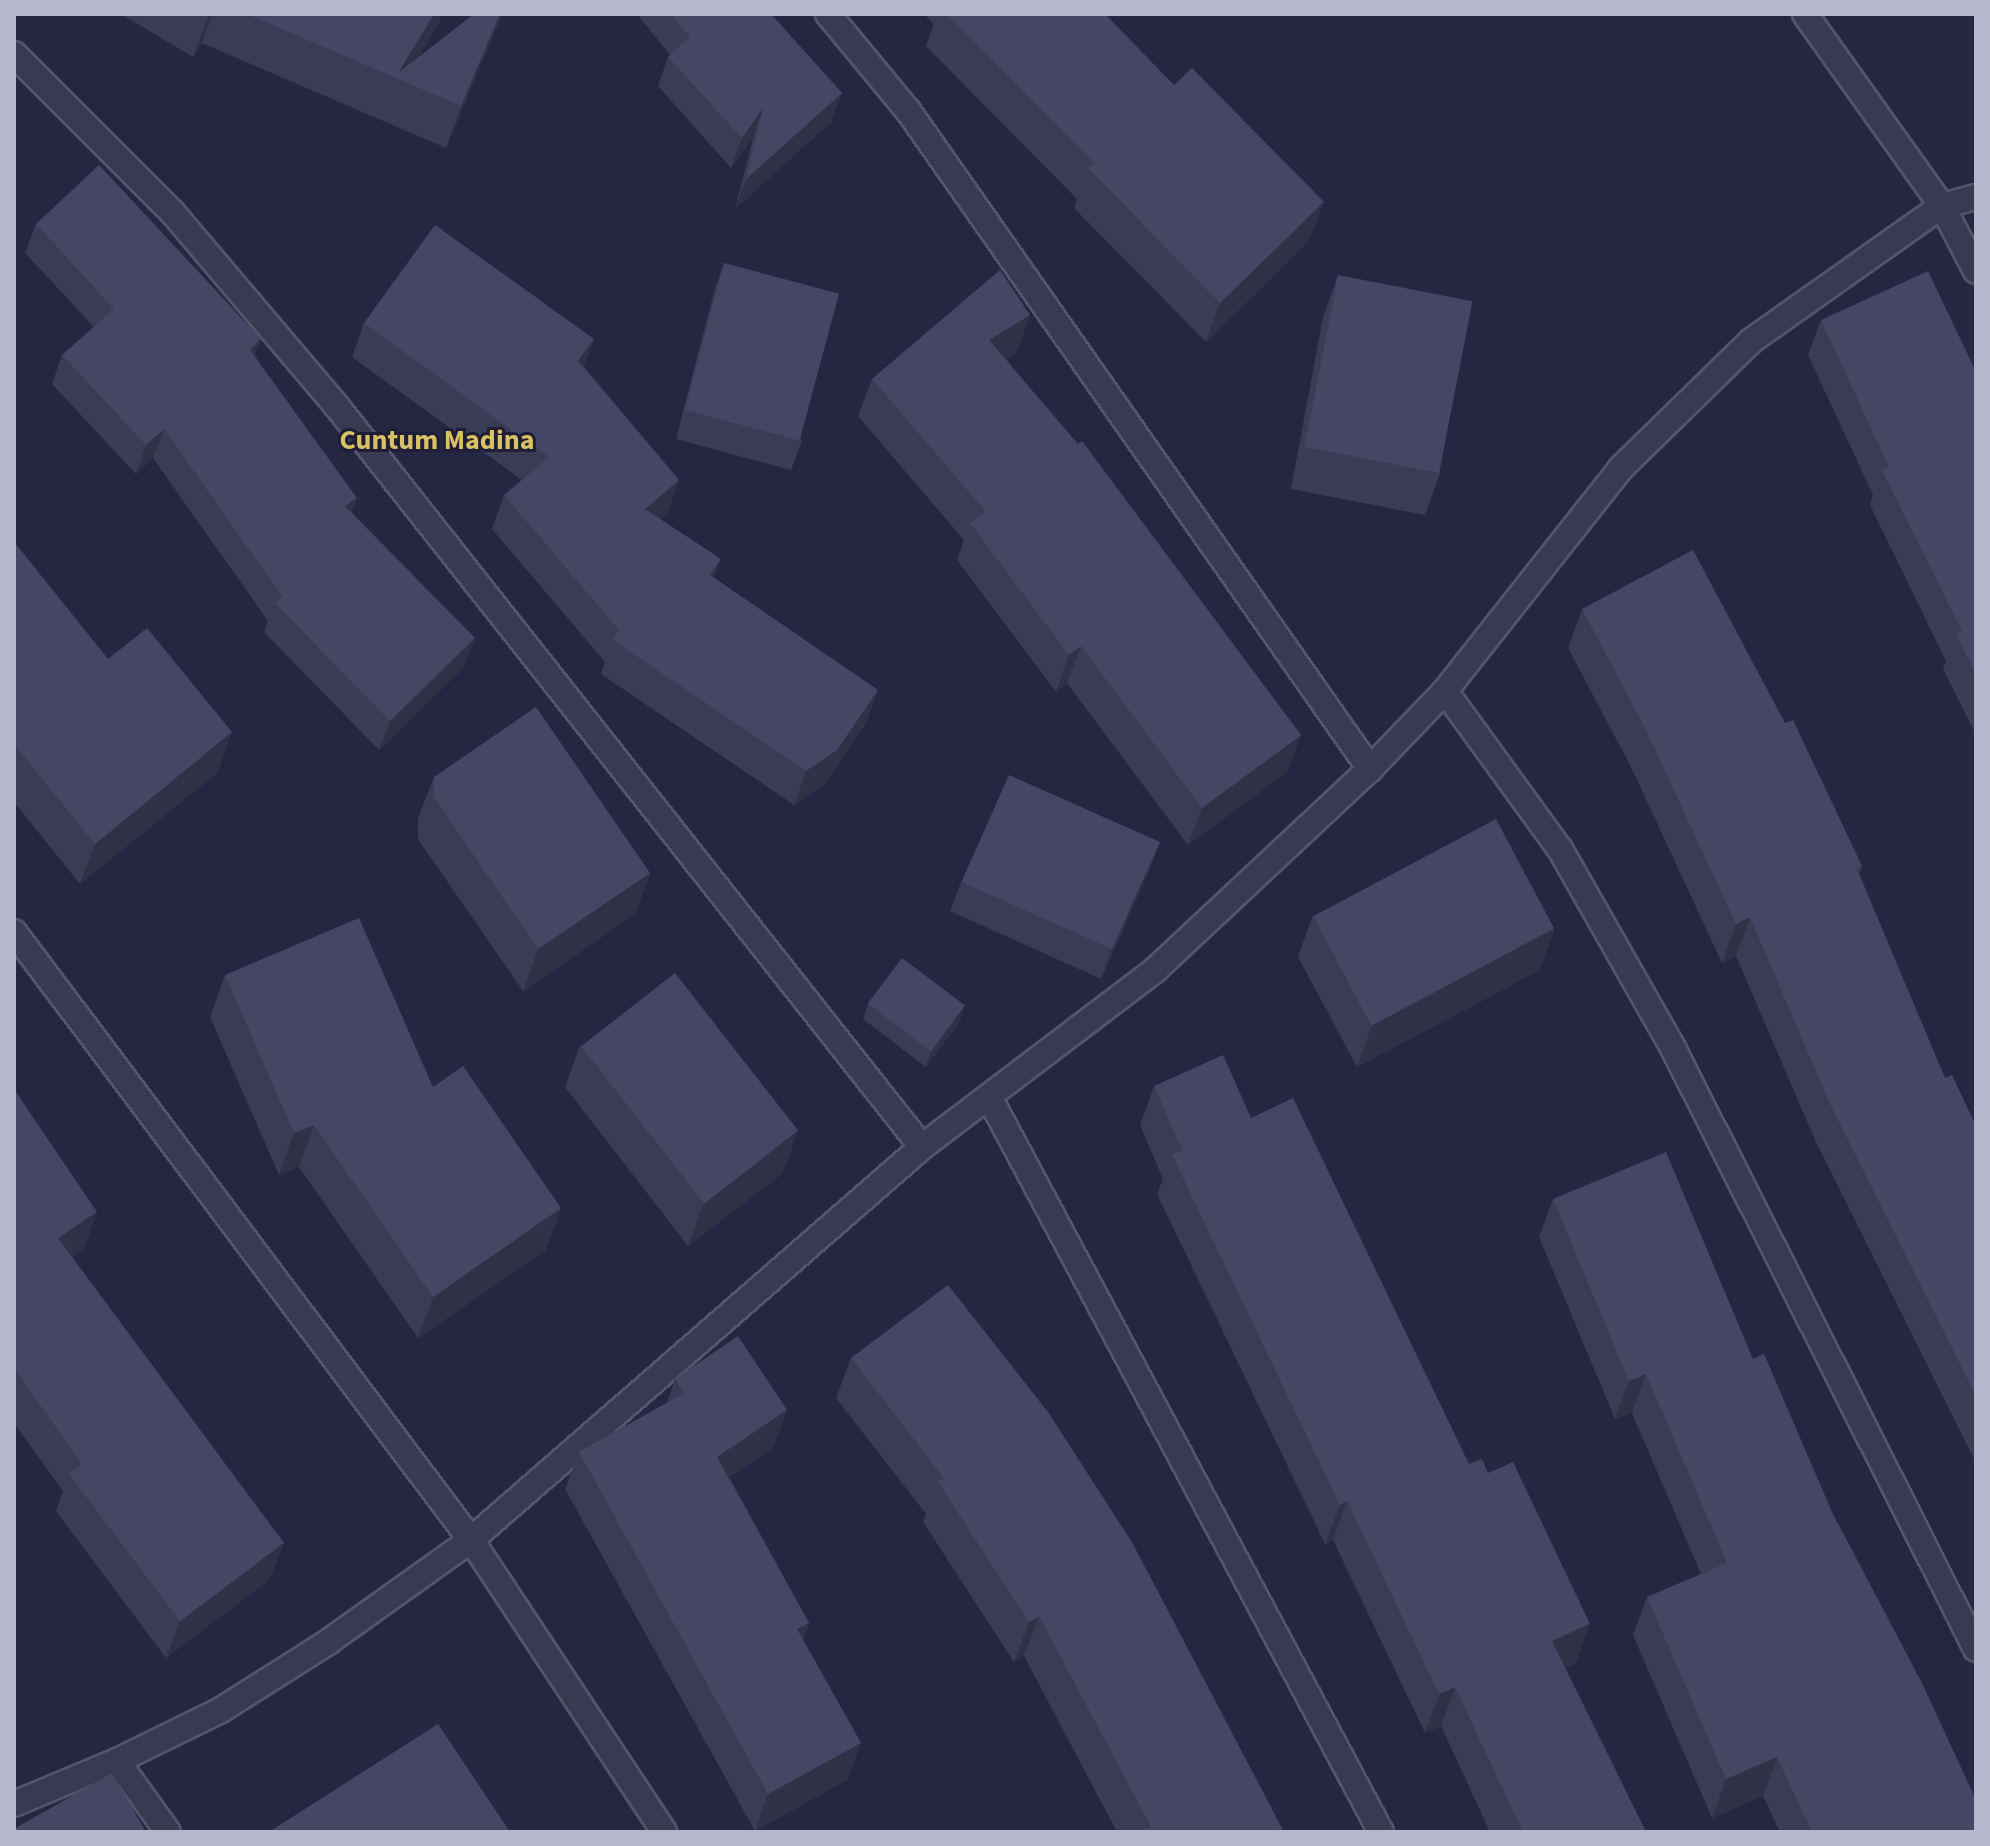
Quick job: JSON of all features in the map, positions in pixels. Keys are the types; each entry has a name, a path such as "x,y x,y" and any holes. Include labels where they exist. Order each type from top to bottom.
{"street":[{"path":"828,14 909,112 1370,769"},
{"path":"1805,14 1942,206 1976,271"},
{"path":"14,54 172,212 335,404 922,1147"},
{"path":"14,1804 117,1761 248,1693 471,1540 922,1147 1155,970 1370,769 1445,691 1622,467 1751,341 1942,206 1976,197"},
{"path":"1445,691 1560,849 1673,1048 1976,1649"},
{"path":"14,932 471,1540 664,1832"},
{"path":"989,1097 1381,1832"},
{"path":"117,1761 168,1832"}],"building":[{"path":"247,14 434,14 398,73 474,14 500,14 461,106"},
{"path":"671,14 771,14 842,93 746,179 763,108 742,138 668,57 690,37"},
{"path":"947,14 1105,14 1174,85 1192,68 1324,202 1220,303 1088,168 1094,163"},
{"path":"99,165 261,339 250,350 357,498 345,506 475,638 390,721 275,603 282,596 164,429 146,445 62,355 114,309 36,224"},
{"path":"435,225 594,339 578,361 679,480 645,509 721,559 710,575 878,690 837,750 806,771 613,640 619,630 504,495 549,457 364,323"},
{"path":"724,263 839,294 800,441 685,410"},
{"path":"1000,270 1030,315 989,340 1078,444 1082,441 1301,735 1202,808 1081,646 1069,655 970,523 986,512 872,379"},
{"path":"1928,271 1976,372 1976,674 1956,634 1962,631 1882,470 1889,467 1821,320"},
{"path":"1338,275 1472,301 1439,473 1305,447"},
{"path":"14,542 108,659 147,628 232,732 95,844 14,744"},
{"path":"1693,550 1785,723 1793,720 1862,866 1856,868 1945,1078 1952,1075 1976,1126 1976,1396 1830,1104 1750,917 1736,924 1646,730 1582,609"},
{"path":"536,707 650,873 538,949 434,797 434,777"},
{"path":"1009,775 1160,842 1112,949 961,882"},
{"path":"1496,819 1554,928 1371,1026 1313,916"},
{"path":"359,918 433,1087 463,1066 561,1208 433,1297 314,1125 294,1133 225,975"},
{"path":"902,958 965,1006 931,1051 868,1004"},
{"path":"675,973 798,1131 704,1204 581,1046"},
{"path":"1223,1055 1251,1118 1293,1098 1469,1464 1482,1459 1488,1473 1513,1462 1590,1624 1552,1641 1646,1832 1523,1832 1455,1687 1439,1694 1347,1501 1340,1505 1172,1155 1182,1150 1154,1086"},
{"path":"14,1089 97,1212 58,1238 284,1543 180,1621 69,1474 82,1464 14,1368"},
{"path":"1666,1152 1753,1359 1764,1354 1832,1512 1922,1683 1976,1800 1976,1832 1812,1832 1777,1757 1726,1779 1647,1597 1727,1563 1646,1374 1629,1381 1553,1199"},
{"path":"948,1285 1048,1412 1133,1544 1284,1832 1141,1832 1151,1827 1039,1616 1029,1622 938,1482 944,1478 851,1358"},
{"path":"738,1336 787,1410 717,1457 809,1623 797,1629 861,1743 768,1794 579,1452 684,1393 675,1379"},
{"path":"438,1724 510,1832 273,1832 272,1830"},
{"path":"112,1773 146,1832 14,1832 14,1829"}],"district":[{"name":"Cuntum Madina","path":"437,440"}]}
